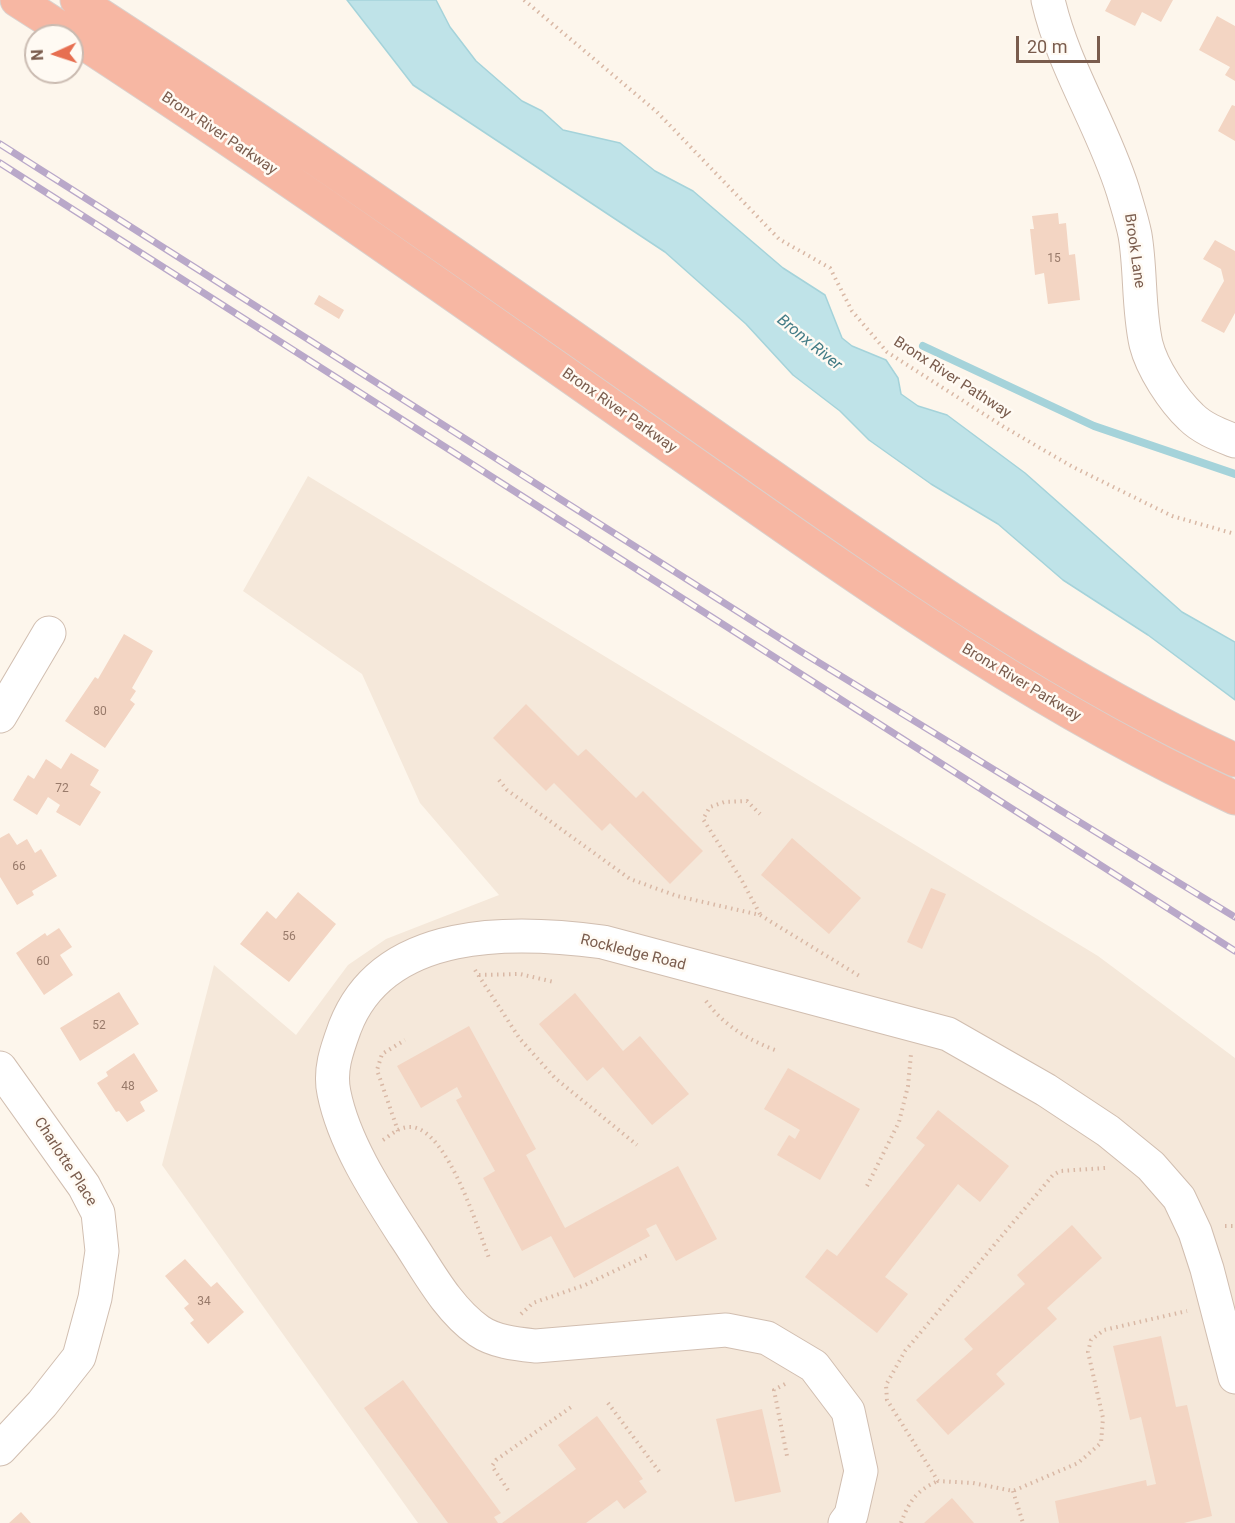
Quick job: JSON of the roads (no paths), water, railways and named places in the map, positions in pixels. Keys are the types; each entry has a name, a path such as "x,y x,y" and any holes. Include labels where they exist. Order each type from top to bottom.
{"highway":[{"name":"Bronx River Parkway","path":"17,0 229,141 947,639 1122,742 1235,798"},
{"path":"77,0 465,262 951,599 1077,676 1235,760"}],"street":[{"name":"Brook Lane","path":"1048,0 1054,26 1078,89 1106,142 1123,190 1135,234 1146,345 1174,395 1192,418 1212,431 1235,441"},
{"path":"0,716 49,633"},
{"name":"Rockledge Road","path":"845,1523 851,1515 861,1471 848,1411 814,1366 767,1338 726,1330 639,1336 564,1346 536,1346 509,1342 480,1331 448,1300 382,1200 355,1153 334,1093 334,1058 348,1020 372,982 417,953 454,943 488,936 557,936 603,942 948,1034 1046,1090 1108,1131 1151,1166 1179,1198 1195,1232 1217,1304 1235,1377"},
{"name":"Charlotte Place","path":"0,1068 84,1186 98,1213 102,1251 95,1298 79,1357 42,1404 0,1449"}],"water":[{"name":"Bronx River","path":"347,0 436,0 450,27 476,61 522,101 542,111 563,130 620,143 655,171 693,191 783,268 825,295 842,338 852,346 886,360 898,378 901,394 918,406 947,415 1025,473 1182,612 1235,642 1235,700 1148,635 1063,580 998,524 931,484 869,440 840,411 793,375 746,324 665,252 413,85"}],"waterway":[{"path":"923,346 1094,426 1235,474"}],"railway":[{"path":"0,144 800,651 1235,917"},
{"path":"0,163 1235,951"}]}
